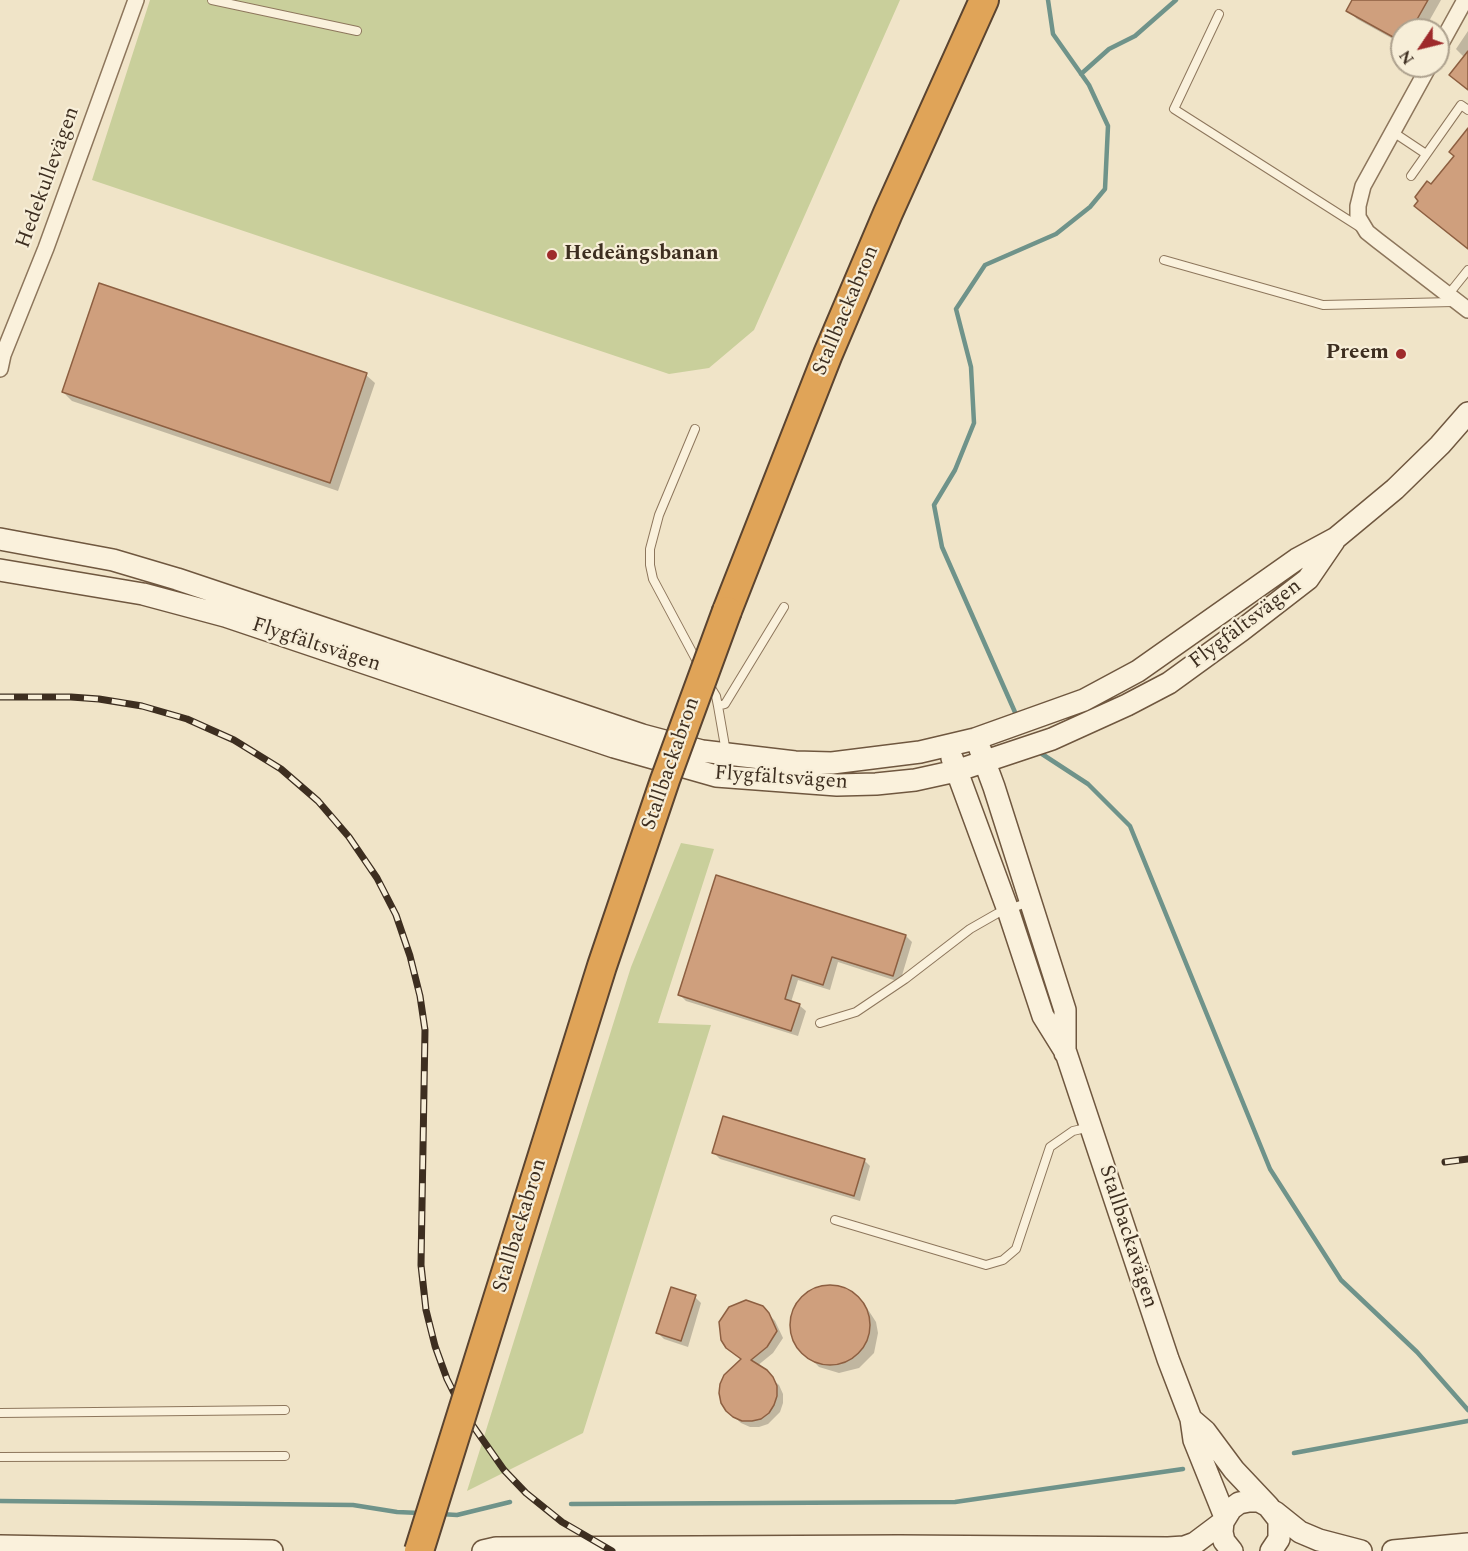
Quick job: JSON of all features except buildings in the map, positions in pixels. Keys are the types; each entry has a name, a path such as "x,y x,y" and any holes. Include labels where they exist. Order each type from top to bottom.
{"highway":[{"name":"Stallbackabron","path":"419,1551 603,966 665,780 727,611 828,354 888,213 984,0"}],"street":[{"name":"Hedekullevägen","path":"0,369 136,0"},
{"path":"1450,27 1465,0"},
{"path":"1422,78 1363,186 1358,217 1367,232 1458,302"},
{"name":"Flygfältsvägen","path":"0,538 113,560 177,579 642,735 702,751 795,762 832,763 920,752 984,737 1084,700 1137,671 1297,558 1336,538 1395,489 1440,445 1468,413"},
{"name":"Flygfältsvägen","path":"0,570 143,594 225,616 614,747 716,776 837,785 915,780 956,771 1052,739 1118,709 1169,683 1308,579 1336,538"},
{"name":"Stallbackavägen","path":"984,737 985,763 1065,1010 1065,1053"},
{"name":"Stallbackavägen","path":"948,746 1044,1016 1065,1053 1164,1348 1191,1419 1194,1440 1224,1520 1224,1541 1232,1551"},
{"name":"Stallbackavägen","path":"1191,1419 1205,1431 1234,1470 1271,1509 1300,1532 1319,1540 1361,1551"},
{"path":"483,1551 496,1548 1184,1547 1195,1543 1224,1520 1231,1509 1239,1503 1249,1501 1259,1502 1271,1509 1279,1520 1281,1530 1279,1539 1271,1551"},
{"path":"1393,1551 1468,1544"},
{"path":"0,1546 56,1549 272,1551"}],"lane":[{"path":"212,0 233,2 357,31"},
{"path":"1219,14 1174,109 1367,232"},
{"path":"1411,176 1461,105 1468,110"},
{"path":"1393,132 1426,154"},
{"path":"1164,260 1323,305 1458,302 1468,270"},
{"path":"695,429 659,515 650,549 650,565 653,579 716,696 726,753"},
{"path":"718,706 725,704 784,607"},
{"path":"820,1023 856,1012 905,979 970,929 1008,910 1031,902"},
{"path":"835,1220 986,1264 1003,1260 1016,1249 1050,1147 1072,1131 1091,1127"},
{"path":"0,1413 285,1410"},
{"path":"0,1457 285,1456"}],"green space":[{"name":"Hedeängsbanan","path":"150,0 900,0 754,330 709,368 669,374 92,180"},
{"path":"681,843 714,849 658,1023 711,1025 583,1433 467,1491 631,967"}],"waterway":[{"path":"1018,719 942,547 934,505 955,470 974,423 971,367 956,309 985,265 1056,234 1090,207 1105,189 1108,126 1089,85 1053,34 1048,0"},
{"path":"1081,74 1109,49 1135,36 1176,0"},
{"path":"1039,751 1088,784 1130,826 1270,1169 1341,1280 1417,1352 1468,1410"},
{"path":"1294,1453 1468,1421"},
{"path":"571,1504 955,1502 1183,1469"},
{"path":"0,1501 353,1505 420,1513"},
{"path":"440,1514 457,1515 510,1502"}],"railway":[{"path":"0,697 99,699 142,706 187,719 234,740 281,769 318,801 349,837 377,878 396,915 420,996 425,1030 421,1265 426,1310 435,1346 447,1379 464,1413 504,1470 526,1493 562,1522 612,1551"},
{"path":"1445,1162 1468,1159"}],"place":[{"name":"Hedeängsbanan","path":"552,255"},
{"name":"Preem","path":"1401,354"}]}
